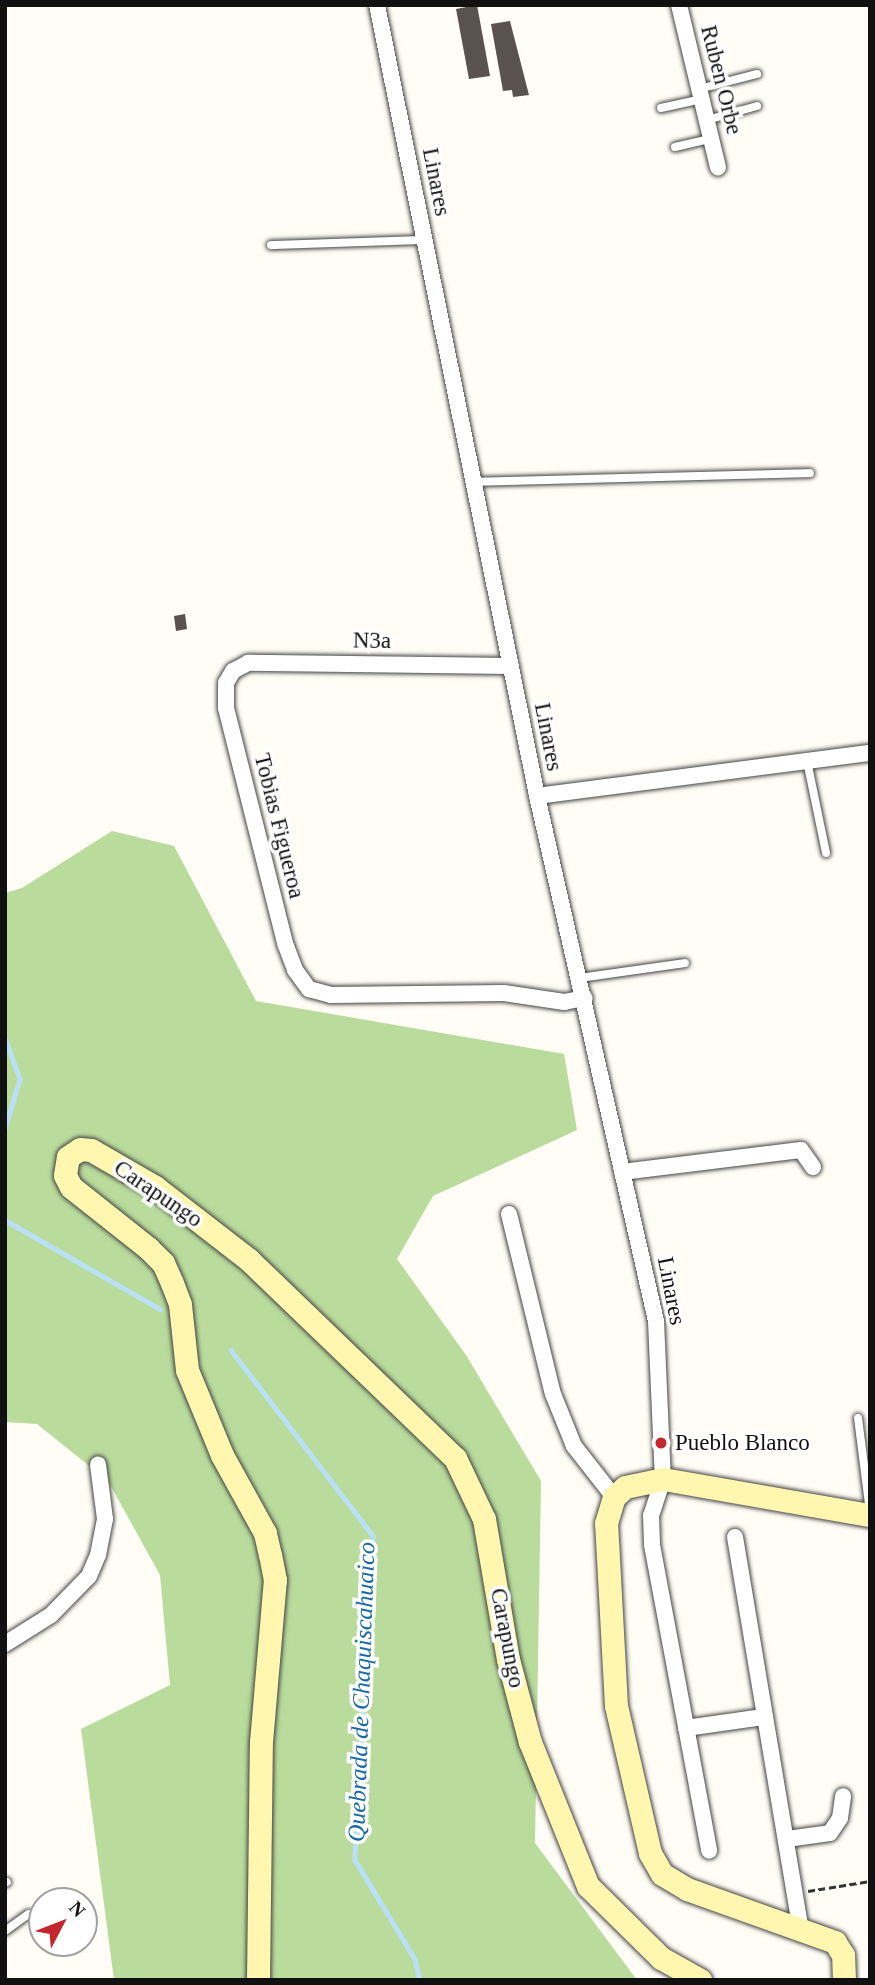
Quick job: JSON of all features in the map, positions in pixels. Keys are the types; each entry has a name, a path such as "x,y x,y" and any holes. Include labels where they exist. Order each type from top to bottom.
{"street":[{"name":"Linares","path":"377,5 537,796 656,1321 663,1479"},
{"name":"Ruben Orbe","path":"679,5 718,167"},
{"name":"N3a","path":"233,671 248,663 274,662 511,667"},
{"name":"Tobias Figueroa","path":"233,671 226,683 226,708 286,946 295,970 309,989 331,995 504,993 564,1002 584,999"},
{"path":"537,796 870,753"},
{"name":"Carapungo","path":"258,1980 261,1742 275,1580 270,1555 265,1533 222,1455 187,1370 180,1304 163,1263 71,1187 65,1175 68,1157 80,1149 91,1150 155,1187 249,1260 455,1458 484,1519 508,1659 530,1742 588,1886 660,1958 701,1980"},
{"path":"622,1172 801,1150 813,1167"},
{"path":"509,1214 553,1394 575,1446 614,1497"},
{"path":"5,1644 51,1615 89,1576 99,1555 105,1519 98,1464"},
{"path":"663,1479 651,1515 652,1545 709,1851"},
{"path":"844,1980 843,1955 835,1942 800,1927 687,1889 662,1874 650,1853 616,1706 606,1578 606,1523 614,1497 639,1481 663,1479 870,1513"},
{"path":"735,1537 800,1927"},
{"path":"686,1728 763,1717"},
{"path":"787,1839 830,1833 840,1818 843,1796"}],"lane":[{"path":"661,108 757,74"},
{"path":"707,120 757,106"},
{"path":"675,147 712,139"},
{"path":"271,245 425,240"},
{"path":"473,482 810,473"},
{"path":"807,761 826,853"},
{"path":"580,978 685,963"},
{"path":"858,1418 870,1513"},
{"path":"5,1931 28,1915"}],"path":[{"path":"794,1891 843,1888 870,1881"}],"green space":[{"path":"112,831 174,846 256,1001 564,1054 577,1130 433,1196 397,1259 466,1355 541,1481 535,1843 637,1980 114,1980 81,1729 170,1685 160,1575 108,1481 37,1424 5,1422 5,893 22,888"}],"building":[{"path":"477,5 490,76 469,79 456,9"},
{"path":"510,21 529,95 513,97 512,90 503,91 491,24"},
{"path":"185,614 187,629 176,631 174,616"}],"waterway":[{"name":"Quebrada de Chaquiscahuaico","path":"5,1038 20,1079 5,1129"},
{"name":"Quebrada de Chaquiscahuaico","path":"5,1220 160,1309"},
{"name":"Quebrada de Chaquiscahuaico","path":"231,1350 373,1536 355,1860 415,1959 420,1980"}],"place":[{"name":"Pueblo Blanco","path":"661,1443"}]}
